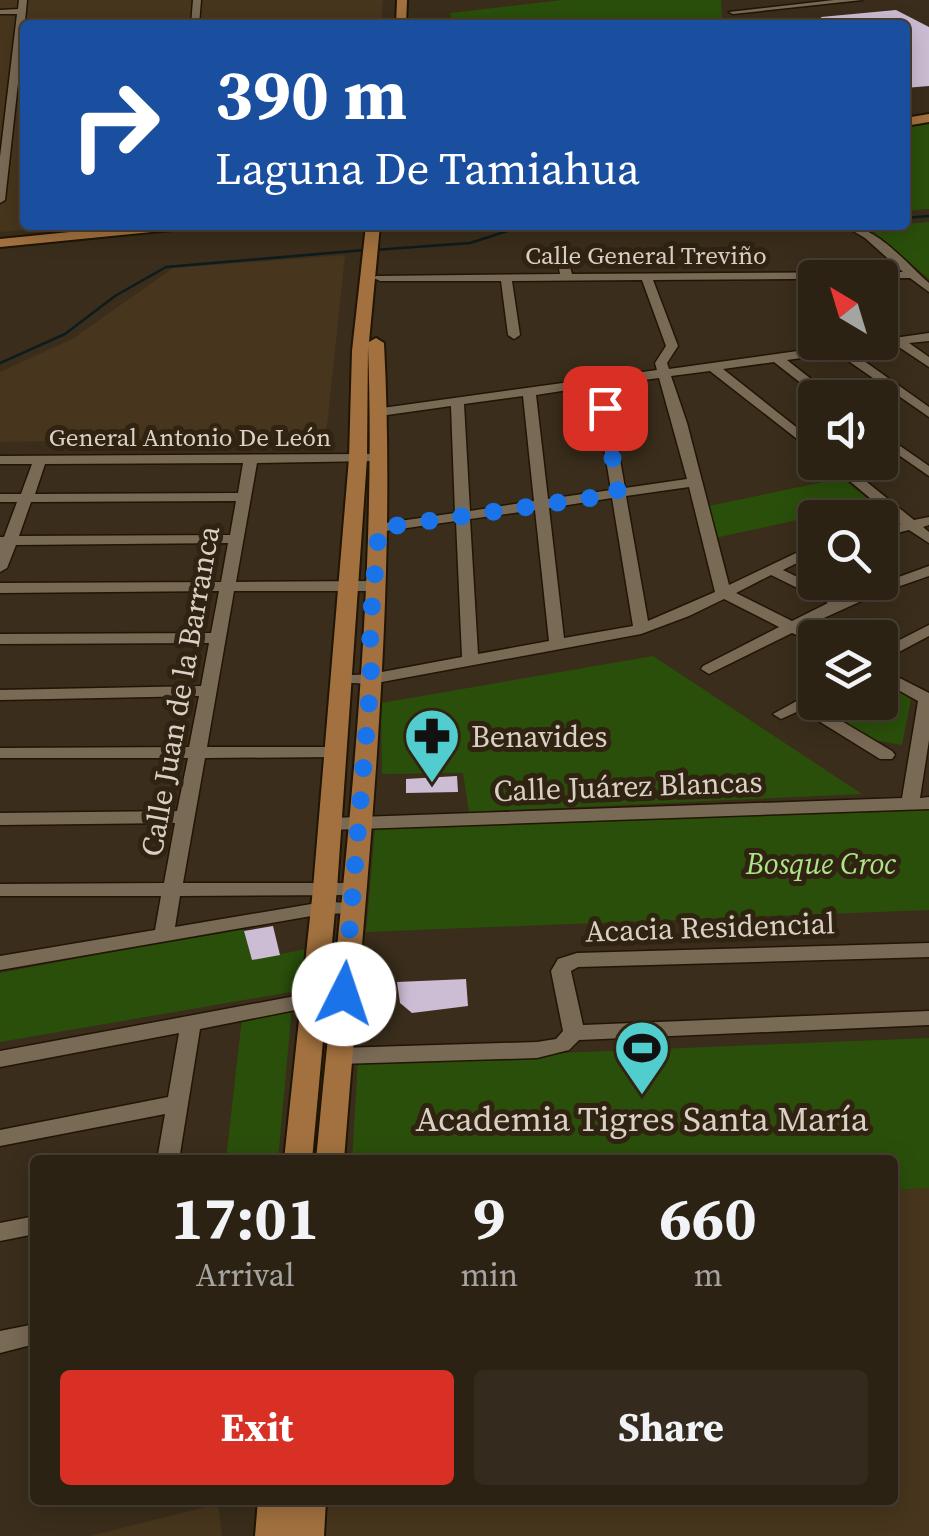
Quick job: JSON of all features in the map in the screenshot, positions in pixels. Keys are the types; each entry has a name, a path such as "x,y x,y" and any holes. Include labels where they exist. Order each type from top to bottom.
{"main road":[{"path":"388,17 396,20"},
{"path":"0,240 77,230"},
{"path":"0,240 116,230"},
{"path":"330,1155 371,678 379,528 380,412 375,367 380,278 374,230"},
{"path":"298,1155 349,587 358,458 360,350 382,230"},
{"path":"272,1536 274,1505"},
{"path":"307,1536 309,1505"}],"street":[{"path":"770,0 782,7"},
{"path":"728,2 733,14 858,0"},
{"path":"0,12 22,6 5,98 0,200"},
{"path":"856,230 929,289"},
{"path":"561,254 567,278"},
{"name":"Calle General Treviño","path":"380,278 912,276"},
{"path":"506,278 514,335"},
{"path":"647,278 673,350 661,360 722,593"},
{"path":"899,342 929,337"},
{"path":"899,342 929,363"},
{"path":"380,412 798,356"},
{"path":"778,359 805,380"},
{"path":"854,360 929,413"},
{"path":"714,368 798,435"},
{"path":"600,382 640,629"},
{"path":"529,393 558,643"},
{"path":"457,402 470,660"},
{"path":"898,449 929,472"},
{"name":"General Antonio De León","path":"0,460 380,457"},
{"name":"Calle Juan de la Barranca","path":"164,934 252,459"},
{"path":"0,568 5,541 40,460"},
{"path":"858,480 921,523 929,539"},
{"path":"379,528 695,482"},
{"path":"0,498 244,498"},
{"path":"5,541 236,539"},
{"path":"341,679 371,678 640,629 798,556"},
{"path":"770,569 838,602"},
{"path":"709,669 838,602 878,585 929,571"},
{"path":"0,588 374,586"},
{"path":"722,593 798,629"},
{"path":"898,648 929,630"},
{"path":"0,639 217,638"},
{"path":"898,682 927,699 919,804"},
{"path":"0,695 208,691"},
{"path":"781,714 798,705"},
{"path":"836,720 886,755"},
{"path":"0,753 336,752"},
{"name":"Calle Juárez Blancas","path":"330,824 919,804"},
{"path":"0,819 186,817"},
{"path":"0,890 172,889 352,898"},
{"path":"0,963 164,934 324,899"},
{"name":"Acacia Residencial","path":"574,1033 561,971 577,960 929,950"},
{"path":"0,1059 344,994"},
{"path":"339,1056 537,1050 562,1045 574,1033 929,1018"},
{"path":"169,1155 191,1021"},
{"path":"0,1138 178,1103"},
{"path":"0,1232 30,1226"},
{"path":"0,1342 30,1335"}],"shaded area":[{"path":"0,0 383,0 381,20 20,20 20,230 25,230 0,232"},
{"path":"345,255 326,436 0,442 0,372 74,338 173,268"},
{"path":"929,1188 929,1536 324,1536 327,1505 898,1505 898,1190"},
{"path":"218,1505 222,1536 90,1536"}],"green space":[{"path":"563,0 721,0 722,19 452,20 450,13"},
{"path":"929,124 929,209 910,211 910,127"},
{"path":"929,222 929,279 872,230 910,230 910,224"},
{"path":"832,480 844,480 869,500 798,500 798,520 715,538 704,507"},
{"path":"653,656 862,794 469,812 463,773 382,774 381,703"},
{"path":"898,691 911,699 902,745 867,739 836,720 898,720"},
{"name":"Bosque Croc","path":"929,807 929,910 366,932 375,829"},
{"path":"243,927 252,960 306,949 303,990 0,1042 0,973"},
{"path":"292,1007 278,1155 227,1155 242,1018"},
{"name":"Academia Tigres Santa María","path":"929,1038 929,1188 898,1190 898,1155 352,1155 358,1061"}],"building":[{"path":"896,10 929,27 929,86 910,88 910,20 821,17"},
{"name":"Benavides","path":"457,776 458,792 406,793 406,779"},
{"path":"273,926 280,955 252,960 244,931"},
{"path":"466,979 468,1006 412,1013 400,1003 397,982"}],"waterway":[{"path":"910,218 929,216"},
{"path":"374,250 470,243 510,230"},
{"path":"0,363 65,334 115,296 166,267 365,250"}],"place":[{"name":"Benavides","path":"432,785"},
{"name":"Academia Tigres Santa María","path":"642,1097"}],"route":[{"path":"344,994 371,678 370,627 379,528 618,494 605,408"}]}
